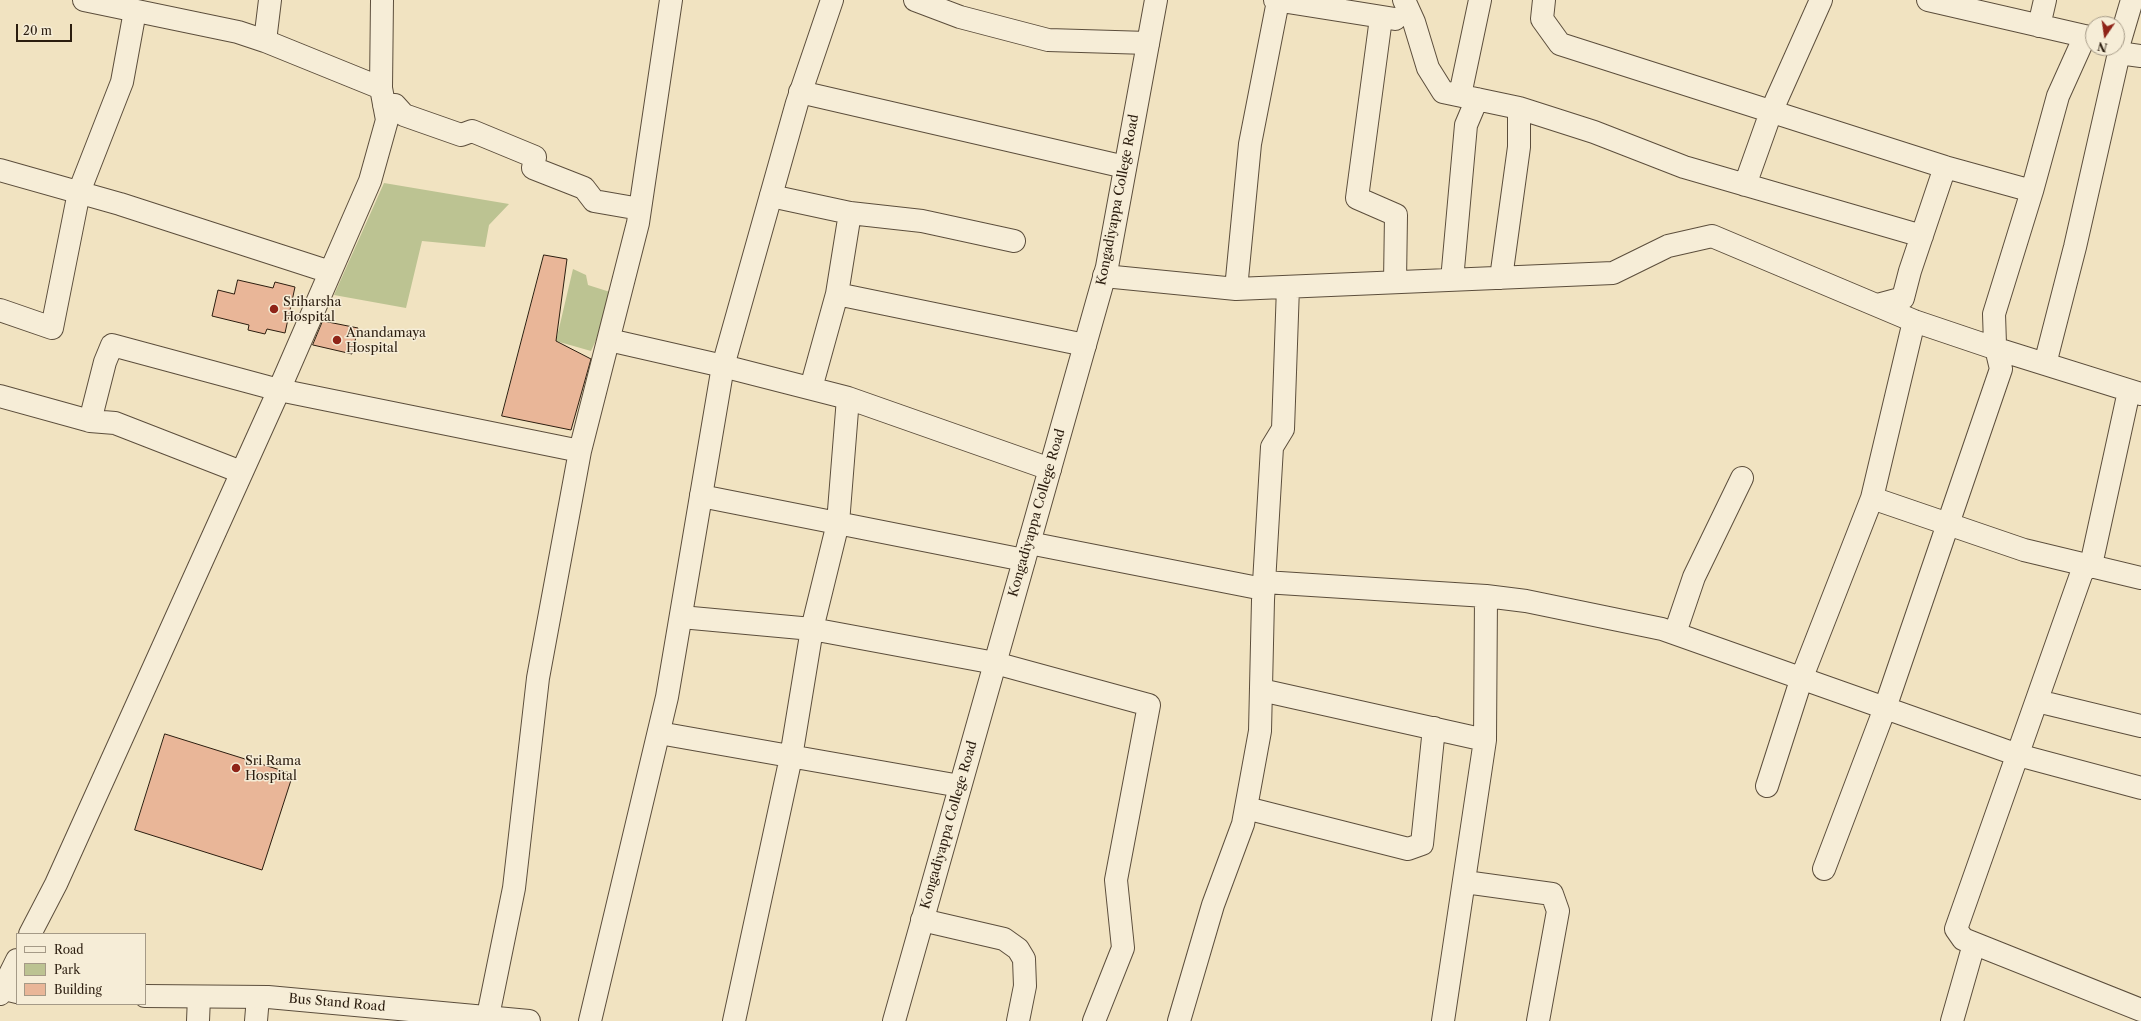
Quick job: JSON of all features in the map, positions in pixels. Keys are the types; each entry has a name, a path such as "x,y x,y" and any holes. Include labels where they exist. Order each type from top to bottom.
{"street":[{"path":"84,0 135,11 172,9 265,41 383,97 396,105 404,114 461,135 472,131 535,157 533,168 584,188 594,201 640,209"},
{"path":"265,41 270,0"},
{"path":"31,933 59,877 242,472 370,181 387,120 383,97 382,0"},
{"path":"488,1019 514,888 538,678 580,451 609,340 640,209 671,0"},
{"path":"590,1021 668,697 723,366 800,92 832,0"},
{"path":"915,0 950,6 1048,40 1148,44"},
{"name":"Kongadiyappa College Road","path":"894,1021 1104,276 1156,0"},
{"path":"1236,289 1250,144 1276,0 1381,18 1414,22"},
{"path":"1404,0 1414,22 1428,68 1444,92 1519,108 1594,132 1684,167 1922,236"},
{"path":"1452,280 1468,97 1480,0"},
{"path":"1544,0 1542,18 1560,44 1945,167 2032,191"},
{"path":"1745,185 1771,112 1821,0"},
{"path":"1928,0 2085,36"},
{"path":"2039,26 2045,0"},
{"path":"2125,24 2132,0"},
{"path":"0,310 52,328 79,192 122,82 135,11"},
{"path":"1381,18 1357,198 1396,215 1395,282"},
{"path":"1824,869 1885,708 2001,369 1996,349 1994,314 2032,191 2058,96 2085,45"},
{"path":"2125,50 2141,56"},
{"path":"2045,364 2075,247 2116,56"},
{"path":"800,92 1125,167"},
{"path":"1501,278 1519,148 1519,108"},
{"path":"1876,306 1903,298 1945,167"},
{"path":"0,170 79,192 330,272"},
{"path":"771,196 850,213 922,221 1014,241"},
{"path":"811,388 837,294 850,213"},
{"path":"1104,276 1236,289 1613,273 1668,246 1712,236 1914,321 1996,349 2135,392 2091,565 2082,572 1956,929 1963,939 1974,944 1952,1021"},
{"path":"1179,1021 1213,905 1243,824 1260,731 1264,586 1272,446 1283,429 1288,287"},
{"path":"837,294 1085,345"},
{"path":"1767,786 1802,678 1872,498 1914,321"},
{"path":"609,340 723,366 848,398 1050,469"},
{"path":"90,421 105,362 112,345 279,390 580,451"},
{"path":"0,396 90,421 115,423 242,472"},
{"path":"734,1021 791,757 812,629 838,523 848,398"},
{"path":"1675,633 1694,577 1742,478"},
{"path":"701,496 838,523 1264,586 1486,596 1526,601 1662,629 2018,755 2141,788"},
{"path":"1872,498 2024,550 2141,578"},
{"path":"1443,1021 1485,740 1486,596"},
{"path":"681,617 812,629 995,663 1149,705 1116,880 1123,948 1094,1021"},
{"path":"1261,690 1485,740"},
{"path":"2037,701 2141,726"},
{"path":"1246,808 1408,849 1422,844 1434,728"},
{"path":"659,733 960,786"},
{"path":"1464,882 1552,894 1558,911 1538,1021"},
{"path":"922,920 1004,939 1018,949 1024,959 1025,986 1018,1021"},
{"path":"1963,939 2141,1010"},
{"path":"5,990 16,962"},
{"name":"Bus Stand Road","path":"146,996 258,997 488,1019 529,1021"},
{"path":"198,1021 199,997"},
{"path":"256,1021 258,997"}],"green space":[{"path":"384,183 509,204 489,225 485,247 422,241 406,308 334,295"},
{"path":"573,269 586,275 588,285 610,292 603,325 591,351 556,341"}],"building":[{"path":"544,255 567,259 556,341 591,359 571,430 502,416"},
{"path":"238,280 273,288 275,282 295,287 285,333 267,329 265,334 248,330 249,325 212,316 218,290 234,294"},
{"path":"323,321 358,328 352,354 313,345"},
{"path":"165,734 293,774 262,870 135,830"}],"place":[{"name":"Sriharsha Hospital","path":"274,309"},
{"name":"Anandamaya Hospital","path":"337,340"},
{"name":"Sri Rama Hospital","path":"236,768"}]}
